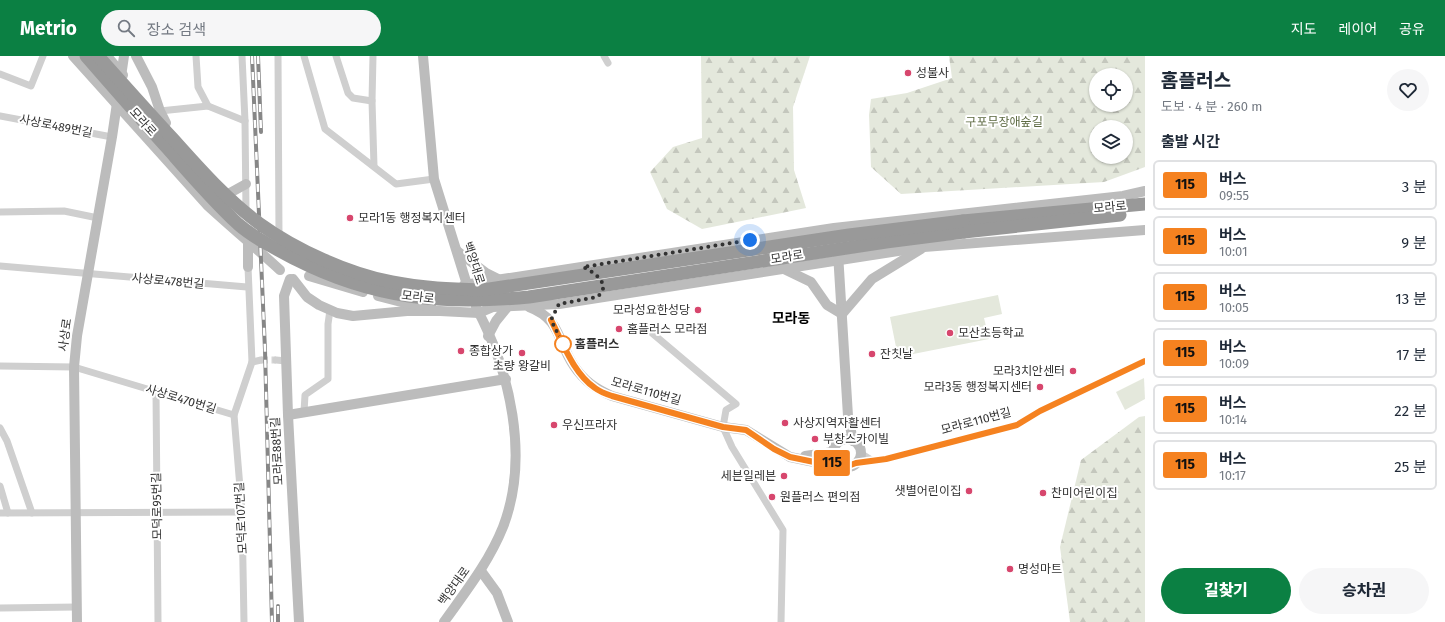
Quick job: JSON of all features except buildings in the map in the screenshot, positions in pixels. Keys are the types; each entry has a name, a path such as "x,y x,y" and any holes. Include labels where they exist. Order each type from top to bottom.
{"highway":[{"name":"모라로","path":"86,56 198,182 239,225 277,250 313,268 385,293 439,300 482,301 529,296 886,242 964,226 1145,204"},
{"name":"모라로","path":"98,56 207,176 241,209 261,225 317,257 350,270 392,282 441,289 482,290 849,235 1145,212"}],"main road":[{"name":"모라로","path":"73,56 207,205 262,252 280,270"},
{"name":"모라로","path":"107,56 228,194 246,211 290,243"},
{"name":"사상로","path":"77,622 74,367 124,56"},
{"path":"136,56 152,87 160,111 166,123"},
{"name":"백양대로","path":"423,56 434,179 467,285 506,379 514,421 515,453 511,495 503,525 481,571 444,622"},
{"path":"114,125 130,120"},
{"path":"228,194 246,184"},
{"name":"모라로","path":"315,253 337,265 381,277 433,284 467,285 834,228 1123,196 1145,191"},
{"path":"834,228 838,260 848,416 852,441"},
{"name":"모라로","path":"292,279 307,297 319,305 330,310 353,316 407,311 477,309 522,304 559,304 924,247 1145,230"},
{"path":"248,241 248,267"},
{"path":"299,242 306,244 315,253 316,266 308,276 303,279 292,279 285,276 280,270 278,260 279,254 282,249 290,243 299,242"},
{"path":"842,314 872,279 924,247"},
{"path":"457,251 486,273 500,280"},
{"path":"248,267 262,252"},
{"path":"583,267 596,274 602,281 601,294 597,297"},
{"path":"784,269 802,276 811,282 827,304 842,314"},
{"name":"모라로","path":"308,276 405,303 477,309"},
{"name":"모라로88번길","path":"292,279 284,296 281,360 288,415 299,622"},
{"path":"522,304 542,312 551,320 559,304"},
{"path":"488,336 496,321 509,305"},
{"name":"모라로110번길","path":"551,320 573,365 584,379 595,389 612,396 723,427 746,430 774,449 790,457 819,463 838,463 845,466 856,463"},
{"path":"288,415 506,379"},
{"path":"838,463 834,458 833,452 835,446 842,440 848,416"},
{"path":"842,440 852,441 858,446 860,452 856,463"},
{"name":"모라로110번길","path":"790,457 818,456 833,452"},
{"path":"481,571 497,593 508,622"}],"street":[{"path":"0,74 32,86 43,56"},
{"path":"196,56 198,87 208,106"},
{"path":"242,56 245,121 246,211"},
{"path":"278,56 279,234"},
{"path":"304,56 325,129 396,184 434,179"},
{"path":"336,56 348,93 352,98 372,101"},
{"path":"374,56 372,101 374,166"},
{"path":"604,56 608,63"},
{"path":"160,111 208,106 245,121"},
{"name":"사상로489번길","path":"0,116 112,137"},
{"path":"0,212 64,211 98,218"},
{"name":"사상로478번길","path":"0,266 247,287"},
{"path":"234,415 252,362 247,287 248,267"},
{"path":"304,412 305,395 328,379 328,330 330,310"},
{"path":"652,333 736,404 726,410 723,427 732,447 783,530 780,622"},
{"path":"252,362 261,360"},
{"name":"모라로110번길","path":"856,463 873,462 1017,425 1040,411 1145,361"},
{"name":"사상로470번길","path":"0,366 74,367 234,415"},
{"name":"모덕로95번길","path":"156,391 158,622"},
{"name":"모덕로107번길","path":"234,415 242,512 244,622"},
{"path":"0,428 7,440 32,513"},
{"path":"860,452 873,462"},
{"path":"0,486 8,513"},
{"path":"0,513 242,512"},
{"path":"0,608 77,607"}],"green space":[{"path":"701,56 810,56 793,107 794,170 806,208 702,229 667,209 650,172 673,147 702,138"},
{"name":"구포무장애숲길","path":"949,56 1145,56 1145,167 1104,182 901,194 871,167 869,115 871,99 907,93 952,78"},
{"path":"998,295 1002,314 984,318 989,339 898,357 890,317"},
{"path":"1144,378 1145,399 1125,410 1116,392"},
{"path":"1145,416 1145,622 1070,622 1060,547 1081,460 1139,417"}],"tunnel":[{"path":"261,360 276,360"}],"railway":[{"path":"252,56 265,350 272,622"},
{"path":"258,56 261,132"},
{"path":"278,606 278,622"}],"bus line":[{"name":"115","path":"551,320 573,365 584,379 595,389 612,396 723,427 746,430 782,454 790,457 819,463 838,463 842,466 851,466 856,463 873,462 886,459 1017,425 1040,411 1145,361"}],"place":[{"name":"성불사","path":"908,73"},
{"name":"모라1동 행정복지센터","path":"350,218"},
{"name":"모라성요한성당","path":"698,310"},
{"name":"홈플러스 모라점","path":"619,329"},
{"name":"모산초등학교","path":"950,333"},
{"name":"홈플러스","path":"563,344"},
{"name":"종합상가","path":"461,351"},
{"name":"초량 왕갈비","path":"522,353"},
{"name":"잔칫날","path":"872,354"},
{"name":"모라3치안센터","path":"1073,371"},
{"name":"모라3동 행정복지센터","path":"1040,387"},
{"name":"사상지역자활센터","path":"785,423"},
{"name":"우신프라자","path":"554,425"},
{"name":"부창스카이빌","path":"815,439"},
{"name":"세븐일레븐","path":"784,476"},
{"name":"샛별어린이집","path":"969,491"},
{"name":"찬미어린이집","path":"1043,493"},
{"name":"원플러스 편의점","path":"772,497"},
{"name":"명성마트","path":"1010,569"}],"district":[{"name":"모라동","path":"791,318"}],"route":[{"path":"563,344 551,320 559,304 597,297 601,294 603,287 602,281 596,274 583,267 750,240"}]}
